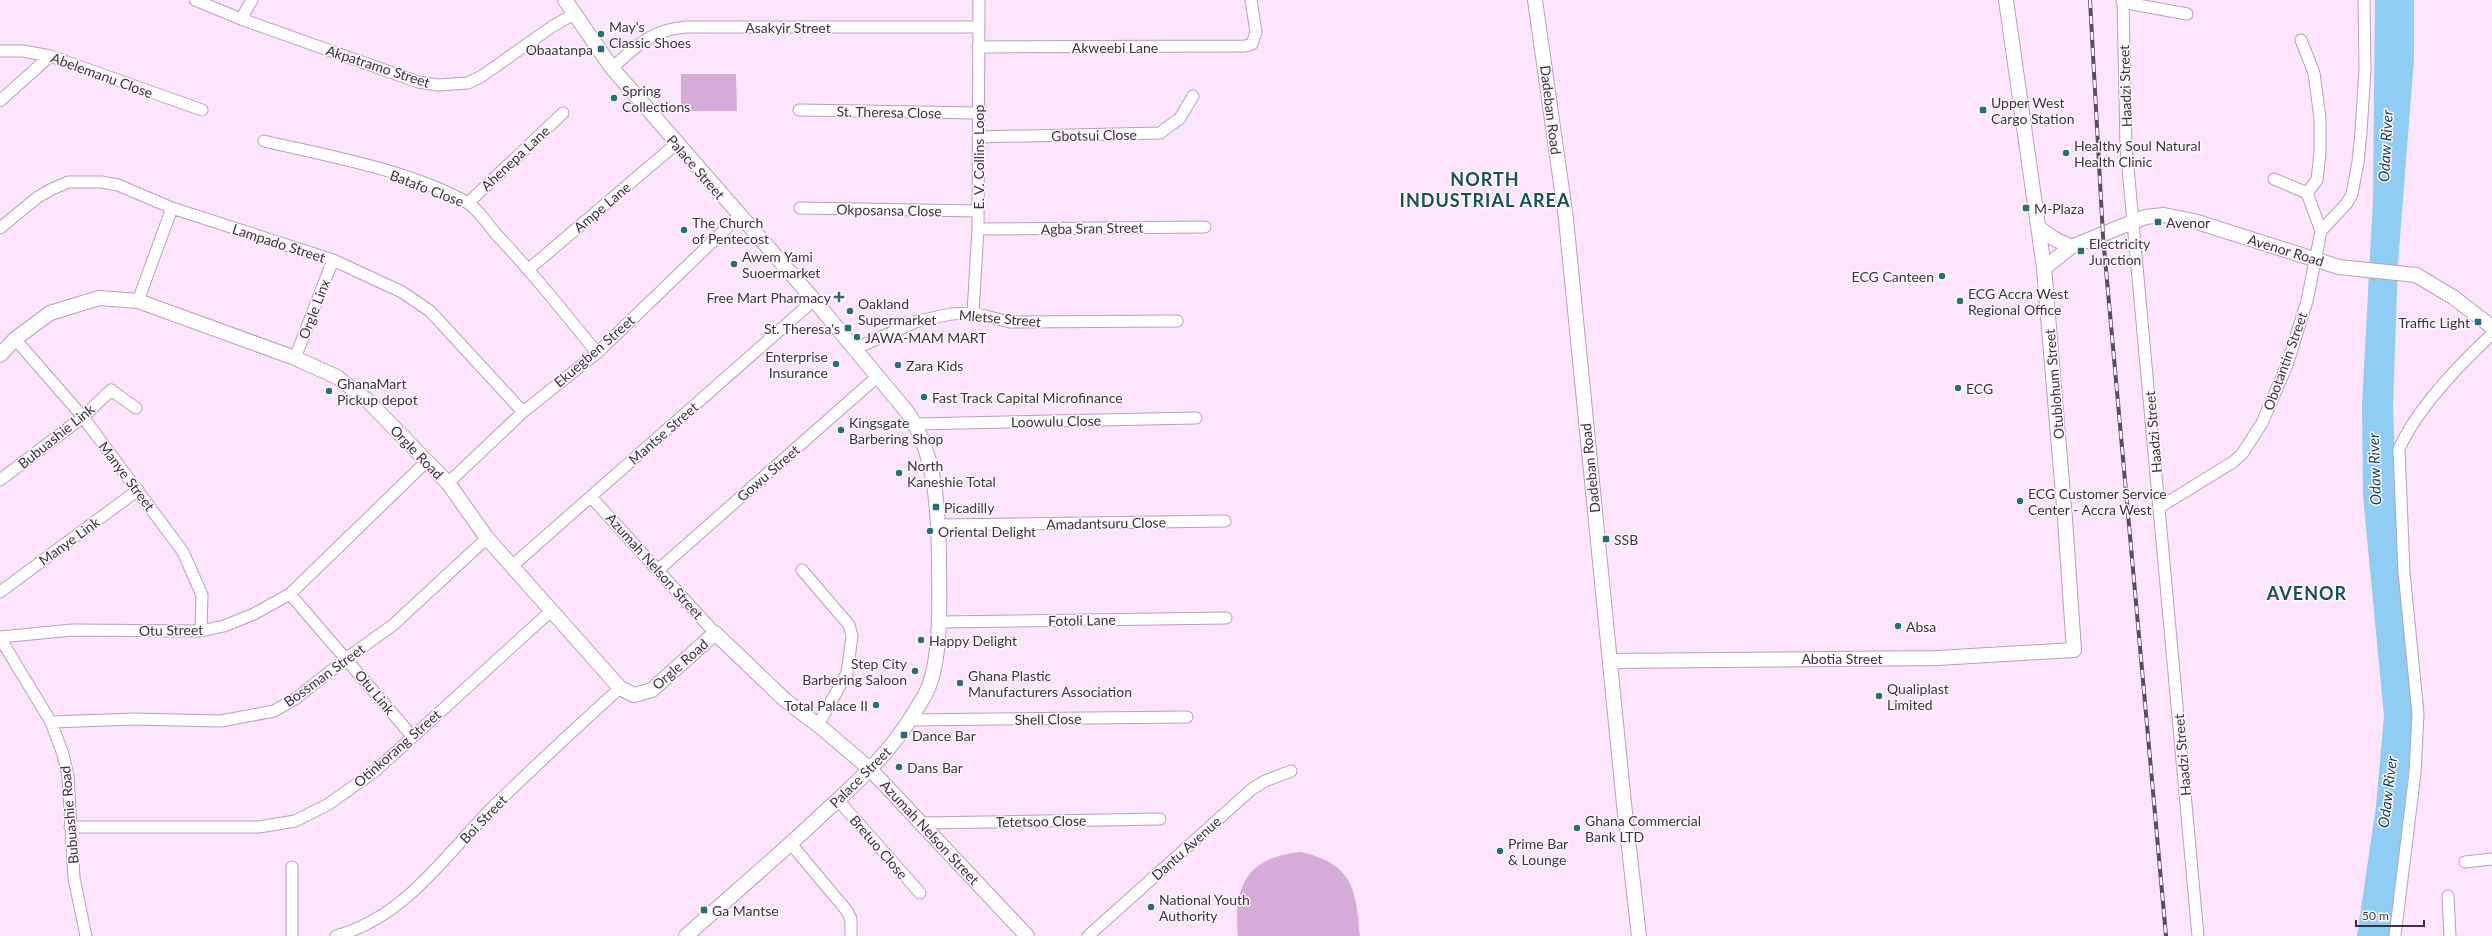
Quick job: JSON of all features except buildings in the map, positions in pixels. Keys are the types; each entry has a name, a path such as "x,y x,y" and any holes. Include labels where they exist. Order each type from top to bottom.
{"street":[{"name":"Akpatramo Street","path":"195,0 241,19 418,82 455,86 482,76 550,28 574,14"},
{"path":"241,19 252,0"},
{"name":"Palace Street","path":"565,0 612,68 676,144 814,300 916,424 924,442 932,468 938,525 938,622 931,682 910,720 889,750 871,770 791,844 686,936"},
{"name":"E. V. Collins Loop","path":"973,313 978,229 979,0"},
{"name":"Akweebi Lane","path":"978,46 1241,47 1252,44 1256,32 1251,0"},
{"name":"Dadeban Road","path":"1535,0 1566,219 1639,936"},
{"name":"Otublohum Street","path":"2006,0 2044,268 2065,519 2074,650"},
{"path":"2274,179 2307,193 2321,231 2347,203 2352,194 2358,162 2365,69 2364,0"},
{"path":"2122,1 2187,14"},
{"name":"Haadzi Street","path":"2122,1 2126,146 2133,223 2138,254 2198,936"},
{"name":"Asakyir Street","path":"612,68 646,38 667,29 686,27 978,27"},
{"path":"2301,40 2314,73 2320,118 2320,153 2317,180 2307,193"},
{"name":"Abelemanu Close","path":"0,51 23,51 50,56 202,110"},
{"path":"0,101 50,56"},
{"name":"Gbotsui Close","path":"978,136 1160,133 1180,118 1193,96"},
{"name":"St. Theresa Close","path":"799,110 978,113"},
{"name":"Ahenepa Lane","path":"468,203 563,113"},
{"name":"Batafo Close","path":"264,141 387,172 422,183 468,203 529,269 597,353"},
{"name":"Ampe Lane","path":"529,269 676,144"},
{"name":"Lampado Street","path":"0,228 38,197 68,182 86,180 118,186 172,208 333,260 402,292 430,311 523,412"},
{"path":"138,301 172,208"},
{"name":"Okposansa Close","path":"800,208 978,211"},
{"name":"Ekuegben Street","path":"448,483 523,412 597,353 739,216"},
{"name":"Avenor Road","path":"2044,268 2071,247 2133,223 2152,216 2178,217 2315,260 2350,268 2406,273 2421,277 2453,297 2492,328"},
{"name":"Agba Sran Street","path":"978,229 1205,227"},
{"path":"2038,228 2071,247"},
{"name":"Obotantin Street","path":"2160,507 2233,462 2250,443 2262,423 2287,365 2307,301 2321,231"},
{"name":"Orgle Linx","path":"295,358 333,260"},
{"name":"Orgle Road","path":"0,355 15,339 50,312 99,298 138,301 295,358 338,377 366,398 426,462 448,483 487,538 620,688 634,695 652,690 716,633"},
{"name":"Mantse Street","path":"512,566 814,300"},
{"name":"Mletse Street","path":"854,349 918,320 973,313 1010,322 1177,321"},
{"path":"2395,936 2415,773 2418,714 2404,572 2399,449 2406,434 2454,371 2492,334"},
{"name":"Manye Street","path":"15,339 83,417 183,552 202,595 200,631"},
{"name":"Gowu Street","path":"658,570 878,376"},
{"name":"Bubuashie Link","path":"0,480 83,417 111,390 136,408"},
{"name":"Loowulu Close","path":"916,424 1196,418"},
{"name":"Otu Street","path":"0,638 72,630 200,631 224,626 254,614 290,594 426,462"},
{"name":"Manye Link","path":"0,592 138,490"},
{"name":"Azumah Nelson Street","path":"591,496 716,633 785,700 818,725 871,770 1027,936"},
{"name":"Amadantsuru Close","path":"938,525 1225,521"},
{"name":"Bossman Street","path":"51,722 134,719 221,721 274,711 295,699 346,658 393,625 487,538"},
{"path":"802,570 849,625 852,633 846,677 818,725"},
{"name":"Otu Link","path":"290,594 412,736"},
{"name":"Otinkorang Street","path":"70,827 259,827 295,821 327,805 374,772 552,610"},
{"name":"Fotoli Lane","path":"938,622 1226,618"},
{"name":"Bubuashie Road","path":"0,638 51,722 68,776 74,878 86,936"},
{"name":"Abotia Street","path":"1610,661 1938,658 2074,650"},
{"name":"Boi Street","path":"336,936 375,919 409,896 494,805 620,688"},
{"name":"Shell Close","path":"910,720 1187,717"},
{"name":"Dantu Avenue","path":"1088,936 1252,789 1265,781 1291,771"},
{"name":"Bretuo Close","path":"838,800 920,893"},
{"name":"Tetetsoo Close","path":"922,823 1160,819"},
{"path":"791,844 848,911 851,919 851,936"},
{"path":"2464,862 2492,859"},
{"path":"292,867 292,936"},
{"path":"2448,896 2450,936"}],"shaded area":[{"path":"681,74 736,74 737,111 681,111"},
{"path":"1301,852 1318,857 1332,864 1341,871 1353,892 1360,936 1238,936 1238,902 1241,889 1247,877 1256,868 1268,860 1283,855"}],"water":[{"name":"Odaw River","path":"2375,0 2414,0 2414,59 2398,263 2393,405 2396,500 2415,710 2391,936 2357,936 2376,806 2384,716 2363,496 2362,404 2373,200"}],"railway":[{"path":"2090,0 2103,236 2166,936"}],"place":[{"name":"May's Classic Shoes","path":"601,34"},
{"name":"Obaatanpa","path":"601,49"},
{"name":"Spring Collections","path":"614,98"},
{"name":"Upper West Cargo Station","path":"1983,110"},
{"name":"Healthy Soul Natural Health Clinic","path":"2066,153"},
{"name":"M-Plaza","path":"2026,208"},
{"name":"Avenor","path":"2158,222"},
{"name":"The Church of Pentecost","path":"684,230"},
{"name":"Electricity Junction","path":"2081,251"},
{"name":"Awem Yami Suoermarket","path":"734,264"},
{"name":"ECG Canteen","path":"1942,276"},
{"name":"Free Mart Pharmacy","path":"839,297"},
{"name":"ECG Accra West Regional Office","path":"1960,301"},
{"name":"Oakland Supermarket","path":"850,311"},
{"name":"Traffic Light","path":"2478,322"},
{"name":"St. Theresa's","path":"848,328"},
{"name":"JAWA-MAM MART","path":"857,337"},
{"name":"Enterprise Insurance","path":"836,364"},
{"name":"Zara Kids","path":"898,365"},
{"name":"ECG","path":"1958,388"},
{"name":"GhanaMart Pickup depot","path":"329,391"},
{"name":"Fast Track Capital Microfinance","path":"924,397"},
{"name":"Kingsgate Barbering Shop","path":"841,430"},
{"name":"North Kaneshie Total","path":"899,473"},
{"name":"ECG Customer Service Center - Accra West","path":"2020,501"},
{"name":"Picadilly","path":"936,507"},
{"name":"Oriental Delight","path":"930,531"},
{"name":"SSB","path":"1606,539"},
{"name":"Absa","path":"1898,626"},
{"name":"Happy Delight","path":"921,640"},
{"name":"Step City Barbering Saloon","path":"915,671"},
{"name":"Ghana Plastic Manufacturers Association","path":"960,683"},
{"name":"Qualiplast Limited","path":"1879,696"},
{"name":"Total Palace II","path":"876,705"},
{"name":"Dance Bar","path":"904,735"},
{"name":"Dans Bar","path":"899,767"},
{"name":"Ghana Commercial Bank LTD","path":"1577,828"},
{"name":"Prime Bar & Lounge","path":"1500,851"},
{"name":"National Youth Authority","path":"1151,907"},
{"name":"Ga Mantse","path":"704,910"}],"district":[{"name":"NORTH INDUSTRIAL AREA","path":"1485,189"},
{"name":"AVENOR","path":"2307,593"}]}
